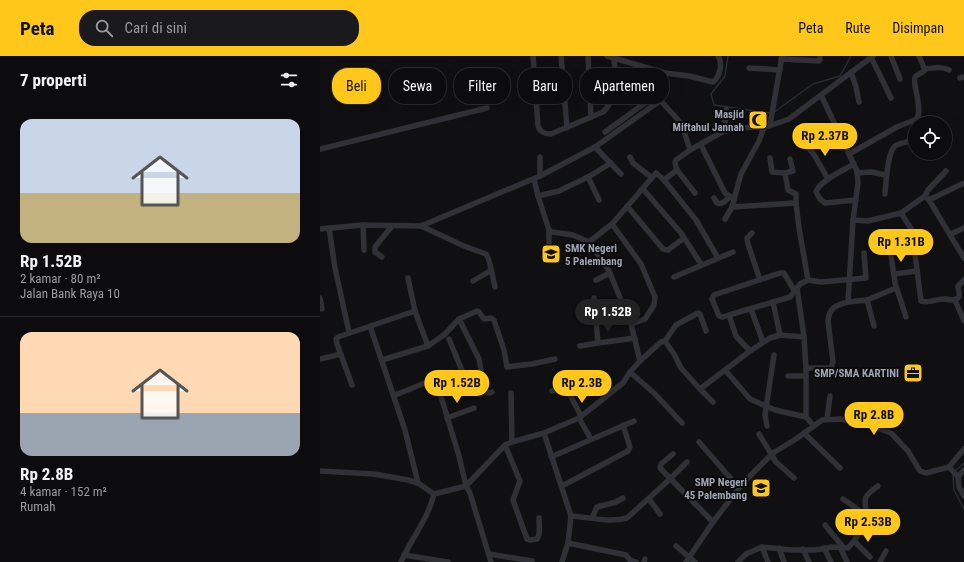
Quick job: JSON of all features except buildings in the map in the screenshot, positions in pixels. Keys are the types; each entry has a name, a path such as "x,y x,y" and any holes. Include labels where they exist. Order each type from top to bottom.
{"street":[{"path":"534,56 539,129 544,134 551,134 603,112 609,104"},
{"path":"561,56 567,128"},
{"path":"588,56 591,116"},
{"path":"607,56 647,68"},
{"path":"629,62 631,56"},
{"path":"669,74 689,76 713,82 718,75 720,58 718,56"},
{"path":"725,219 732,206 731,198 742,174 772,118 782,57 820,60 820,56"},
{"path":"695,193 677,170 675,164 676,160 690,150 726,131 767,126 789,119 872,56 891,98"},
{"path":"891,56 900,79"},
{"path":"919,56 925,69"},
{"path":"614,58 615,68"},
{"path":"849,154 897,127 917,119 919,114 914,79 917,75 925,71 925,69 935,67 949,70"},
{"path":"749,68 780,70"},
{"path":"851,72 860,102"},
{"path":"821,95 857,173 858,183 853,220 848,302"},
{"path":"604,132 643,104"},
{"path":"320,229 363,225 421,226 537,178 595,147 655,104"},
{"path":"664,104 680,122 690,150"},
{"path":"320,149 487,108"},
{"path":"726,109 726,131"},
{"path":"621,120 625,126"},
{"path":"885,194 886,174 892,150 896,145 907,142"},
{"path":"701,145 725,193 731,198"},
{"path":"595,147 622,174"},
{"path":"807,147 813,153 828,179"},
{"path":"540,157 537,178 538,196 549,230 549,247"},
{"path":"630,157 633,163 651,177"},
{"path":"770,158 772,172 785,174 793,170 790,159"},
{"path":"538,196 559,191 611,164"},
{"path":"854,164 828,179 816,190 820,199 826,203 856,200"},
{"path":"664,180 677,170"},
{"path":"946,171 928,190 927,198 951,234 964,258"},
{"path":"857,173 871,172 886,174"},
{"path":"589,242 612,224 643,189 651,177 657,173 696,220 718,258"},
{"path":"785,174 788,190 796,194 798,228 808,280"},
{"path":"588,177 600,200"},
{"path":"853,220 868,221 902,213 927,198 964,183"},
{"path":"643,189 684,238 701,264"},
{"path":"714,198 717,203 720,204 731,198"},
{"path":"732,206 796,203"},
{"path":"627,206 663,249 668,250 684,238"},
{"path":"902,213 915,235 914,246 920,301 926,302 944,299 955,300 960,295 958,286 964,280"},
{"path":"612,224 641,264 655,297 655,301 648,315 645,318 631,324"},
{"path":"363,225 364,250"},
{"path":"382,257 375,252 375,247 392,226"},
{"path":"421,226 464,246 486,254 488,256 490,271 495,287"},
{"path":"329,228 335,268 350,332"},
{"path":"951,234 964,228"},
{"path":"549,230 552,232 573,235 589,242 610,273 631,324 640,361"},
{"path":"752,233 747,238 748,244 760,280"},
{"path":"906,317 896,288 890,248 891,246 914,246"},
{"path":"674,277 701,264 733,252"},
{"path":"806,417 806,368 804,337 797,288 800,284 808,280 821,282 866,278 864,253"},
{"path":"473,281 490,271"},
{"path":"894,274 917,271"},
{"path":"782,272 793,286 794,292 790,296 773,302 723,317 720,316 712,299 713,296 760,280 782,272"},
{"path":"596,280 610,273"},
{"path":"408,278 415,311 428,346"},
{"path":"806,368 831,367 833,362 828,316 836,305 867,300 896,288"},
{"path":"320,298 322,309"},
{"path":"594,298 598,343"},
{"path":"867,300 874,326"},
{"path":"955,300 964,321"},
{"path":"773,302 780,335"},
{"path":"751,309 763,342"},
{"path":"352,385 336,340 338,337 415,311"},
{"path":"382,360 428,346 445,334 459,319 477,311 484,319 494,319 502,343 507,367 555,359"},
{"path":"320,471 374,474 408,480 418,483 434,494 466,486 505,445 544,433 580,417 623,383 630,372 655,346 665,341 676,325 698,313 700,314 706,331"},
{"path":"729,315 736,336 750,352"},
{"path":"459,319 479,359 485,391 488,393 492,392"},
{"path":"370,326 405,430 418,483"},
{"path":"700,390 770,338 780,335 804,337"},
{"path":"449,338 462,373 460,377 442,383 440,386 440,392 459,456 466,486 470,493 491,562"},
{"path":"580,346 635,338"},
{"path":"665,341 681,368 700,390 713,402"},
{"path":"320,359 341,354"},
{"path":"767,426 765,415 774,355"},
{"path":"726,371 750,400 786,413 806,417 814,425"},
{"path":"630,372 682,423"},
{"path":"788,376 806,376"},
{"path":"552,391 566,387 589,377"},
{"path":"394,396 425,383"},
{"path":"566,387 591,439"},
{"path":"511,393 512,442"},
{"path":"827,419 830,396"},
{"path":"447,418 474,408"},
{"path":"688,560 713,522 739,488 771,455 796,439 818,421 827,419 841,419 878,428 891,434 908,451 920,471 926,473 950,468 964,449"},
{"path":"551,456 634,421"},
{"path":"562,486 628,451 630,447 623,425"},
{"path":"544,433 571,516 568,543 562,562"},
{"path":"804,433 840,468"},
{"path":"759,434 776,462 794,478"},
{"path":"699,442 739,488"},
{"path":"505,445 520,481 513,500 527,539 537,540 540,532 539,518"},
{"path":"673,454 661,464 660,468 713,522"},
{"path":"571,516 620,520 627,518 687,462"},
{"path":"950,468 957,476 959,487 964,496"},
{"path":"957,476 964,470"},
{"path":"738,562 746,554 762,547 791,550 814,550 841,547 848,548 867,521 864,502 865,498 867,494 878,486"},
{"path":"401,562 428,513 434,494"},
{"path":"592,518 597,507 616,502 622,498"},
{"path":"649,499 660,514"},
{"path":"843,499 867,516"},
{"path":"825,526 841,547 847,562"},
{"path":"854,541 870,557"},
{"path":"568,543 626,555 630,560 636,562"},
{"path":"676,546 688,560 695,562"},
{"path":"762,547 768,562"},
{"path":"779,548 784,562"},
{"path":"824,548 831,562"},
{"path":"803,549 809,562"},
{"path":"880,562 886,551"},
{"path":"489,554 532,561"},
{"path":"404,555 448,562"}],"waterway":[{"path":"728,56 725,76 711,94 714,105 770,113"},
{"path":"773,113 813,84 840,76 851,56"},
{"path":"955,471 964,463"},
{"path":"953,474 954,490 964,509"}],"place":[{"name":"Masjid Miftahul Jannah","path":"758,120"},
{"name":"SMK Negeri 5 Palembang","path":"551,254"},
{"name":"SMP/SMA KARTINI","path":"913,373"},
{"name":"SMP Negeri 45 Palembang","path":"761,488"}]}
